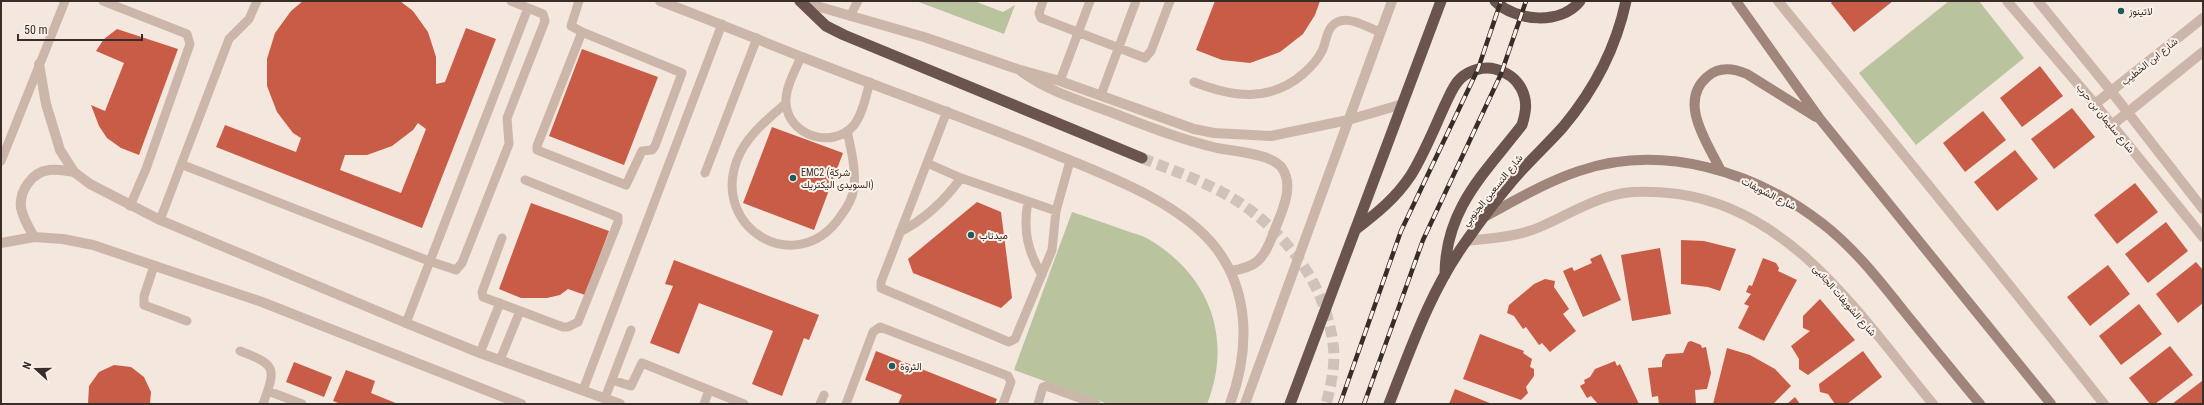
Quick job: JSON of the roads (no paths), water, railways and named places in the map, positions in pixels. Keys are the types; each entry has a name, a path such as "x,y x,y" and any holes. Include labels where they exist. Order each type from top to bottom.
{"highway":[{"path":"800,1 826,26 844,35 1142,158"},
{"path":"1290,404 1442,1"},
{"path":"1496,1 1515,14 1534,18 1555,16 1576,7 1580,1"},
{"name":"شارع التسعين الجنوبي","path":"1389,404 1423,320 1445,276 1466,241 1513,181 1562,127 1587,94 1608,59 1622,21 1626,1"},
{"path":"1356,230 1388,205 1400,191 1412,173 1452,91 1461,78 1474,70 1490,68 1505,72 1517,81 1525,95 1527,110 1522,125 1466,198 1459,210 1449,235 1445,276"}],"main road":[{"path":"1736,1 1820,119 2051,404"},
{"path":"1720,169 1700,129 1694,105 1696,92 1702,82 1711,74 1723,69 1736,69 1747,74 1820,119"},
{"name":"شارع الشويفات","path":"1486,216 1578,171 1611,163 1646,159 1683,162 1720,169 1792,203 1823,224 1850,249 1877,278 1980,404"}],"street":[{"path":"660,1 722,24 802,57 946,111 1070,161 1128,186 1164,204 1191,224 1215,247 1231,271 1242,314 1244,337 1243,361 1238,382 1230,404"},
{"path":"800,1 821,4 850,16 924,36 1017,69 1060,81 1194,129 1214,133 1271,136 1348,120 1403,104"},
{"path":"1245,404 1392,1"},
{"path":"1778,1 1906,160 1986,255 2104,404"},
{"name":"شارع سليمان بن حرب","path":"2007,1 2095,104 2203,237"},
{"name":"شارع سليمان بن حرب","path":"2038,1 2128,112 2203,209"},
{"name":"شارع ابن الخطيب","path":"2095,104 2203,18"},
{"path":"2112,125 2203,52"},
{"path":"39,64 52,130 60,150 74,172 90,184 130,206 160,220 406,323 480,353 620,404"},
{"path":"1017,69 1033,80 1055,91 1156,130 1204,145 1262,157 1274,161 1282,167 1288,178 1286,196 1267,250 1259,261 1249,268 1231,271"},
{"path":"34,236 21,208 22,193 34,175 48,170 74,172"},
{"name":"شارع الشويفات الجانبى","path":"1466,241 1522,233 1539,227 1586,205 1624,193 1661,192 1697,196 1732,207 1765,224 1817,267 1933,404"},
{"path":"1,243 34,236 63,239 93,245 262,302 521,404"}],"lane":[{"path":"1,161 65,1"},
{"path":"103,1 187,34 190,38 190,44 146,169 130,206"},
{"path":"160,220 183,166 229,39 249,19 257,1"},
{"path":"183,166 429,261 456,270 465,255 509,144 507,118 544,25 545,17 542,14 511,1"},
{"path":"579,1 571,26 582,32 682,73 655,146 652,150 642,150 626,185 537,150 537,146 582,32"},
{"path":"850,16 858,1"},
{"path":"1043,1 1039,13 1041,18 1118,48 1147,57 1170,1"},
{"path":"1060,81 1090,1"},
{"path":"1100,96 1136,1"},
{"path":"406,323 528,8"},
{"path":"1194,82 1218,91 1242,94 1266,94 1282,89 1313,66 1322,51 1330,28 1334,24 1347,20 1380,32"},
{"path":"583,390 722,24"},
{"path":"705,173 757,38"},
{"path":"802,57 790,84 786,103 792,120 800,130 811,136 830,138 847,131 858,119 870,82"},
{"path":"786,103 762,125 747,142 737,160 733,180 733,198 740,216 752,231 767,241 786,246 805,244 822,236 836,224 847,208 854,189 855,168 847,131"},
{"path":"946,111 881,282 881,288 1009,342 1015,339 1054,244 1056,211 1070,161"},
{"path":"927,164 961,178 1056,211"},
{"path":"900,232 932,210 951,191 961,178"},
{"path":"502,238 482,293 483,297 563,327 568,327 578,322 619,219 617,215 525,180"},
{"path":"1028,201 1025,216 1028,247 1042,275"},
{"path":"154,266 144,296 144,304 187,321"},
{"path":"480,353 500,303"},
{"path":"500,360 520,311"},
{"path":"846,404 873,332 880,327 1008,376 1011,382 1003,404"},
{"path":"605,398 631,330"},
{"path":"240,351 268,364 272,373 263,404"},
{"path":"612,380 631,386 642,363 744,404"},
{"path":"1038,404 1043,387 1046,386 1096,404"},
{"path":"704,404 710,390"},
{"path":"268,391 302,404"},
{"path":"820,404 824,395"}],"tunnel":[{"path":"1142,158 1196,180 1234,199 1246,207 1278,234 1304,266 1323,303 1333,344 1334,359 1326,404"}],"railway":[{"path":"1340,404 1401,231 1478,69 1501,1"},
{"path":"1364,404 1423,240 1501,74 1526,1"}],"place":[{"name":"لاتينوز","path":"2121,11"},
{"name":"EMC2 (شركة السويدى اليكتريك)","path":"793,178"},
{"name":"ميدتاب","path":"971,235"},
{"name":"الثروة","path":"892,366"}]}
